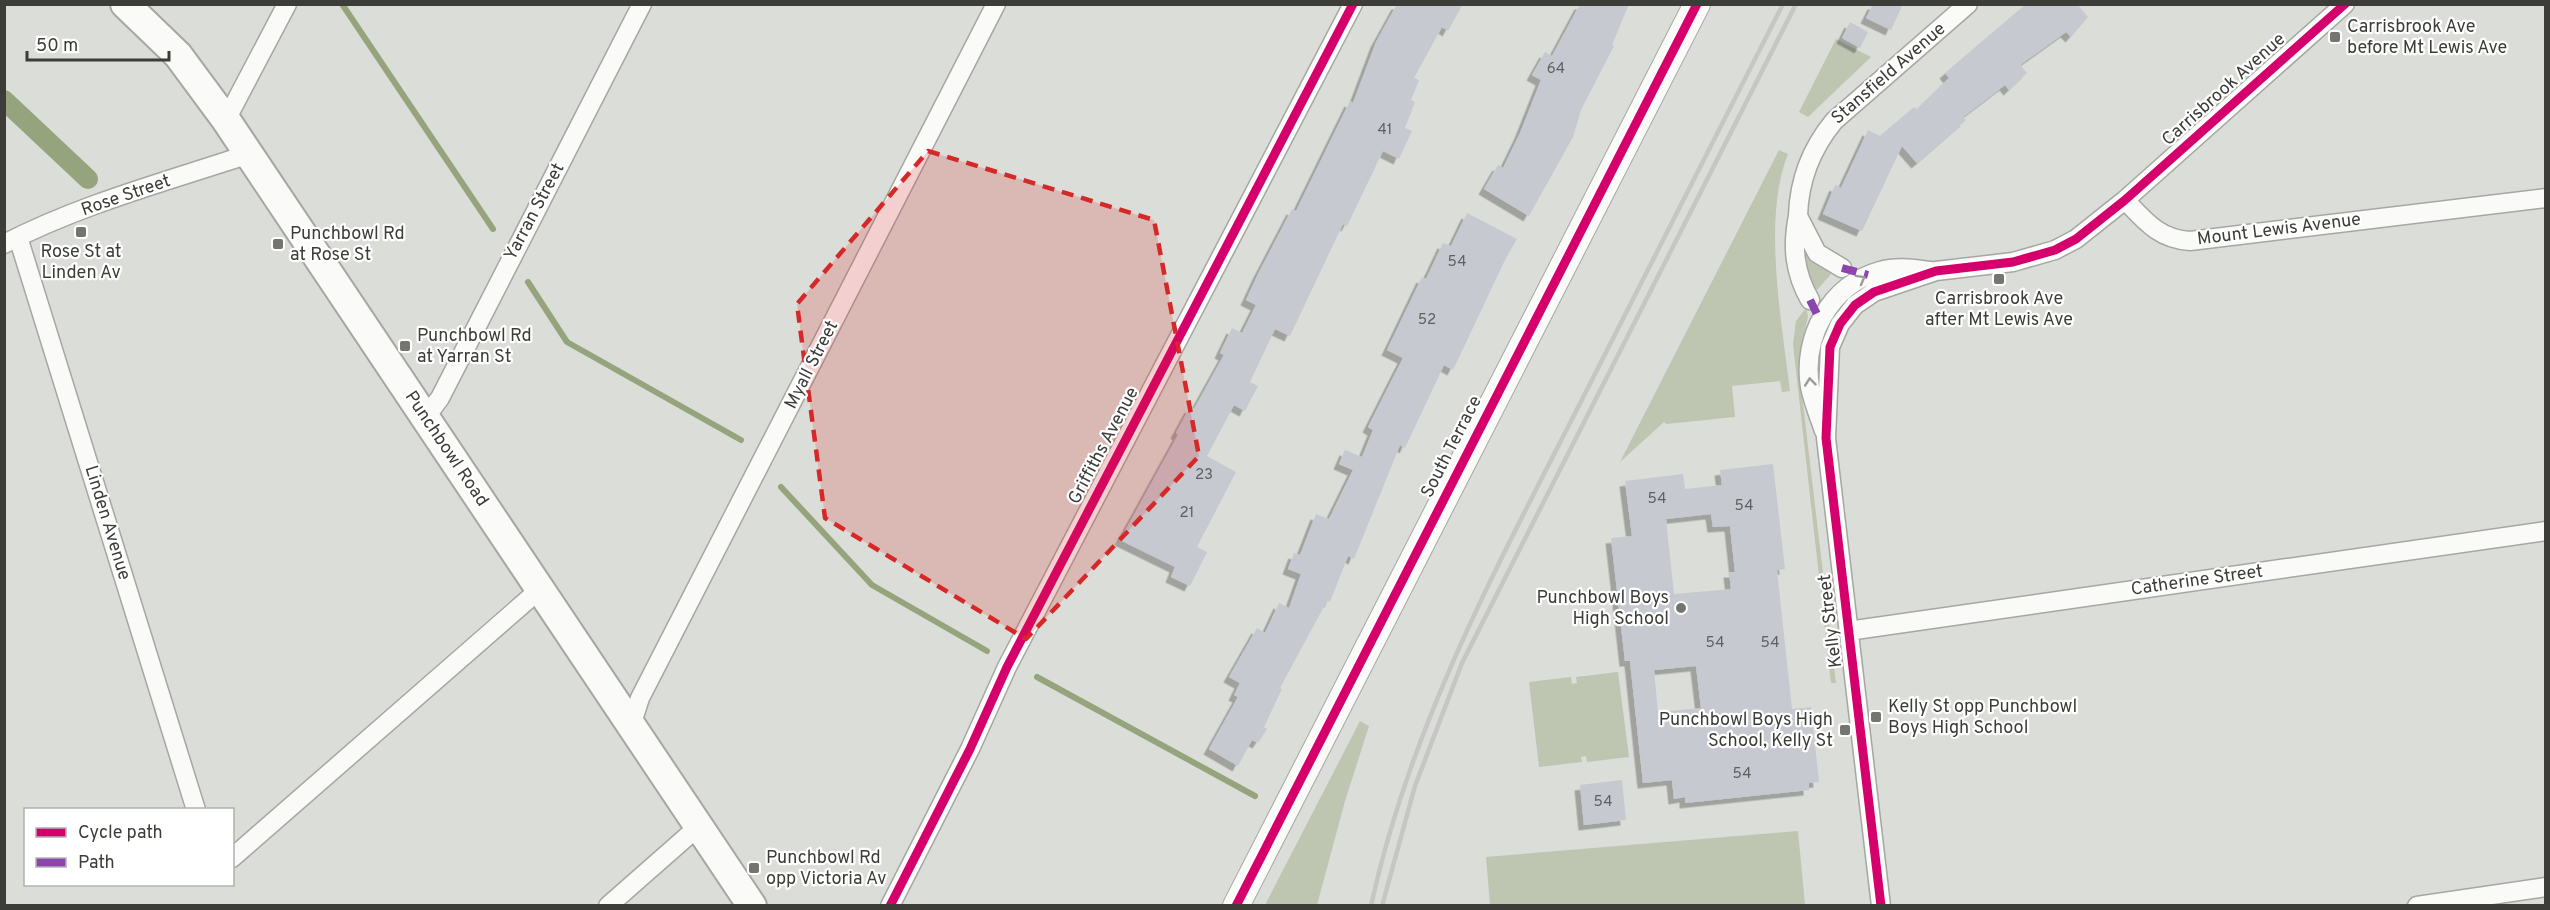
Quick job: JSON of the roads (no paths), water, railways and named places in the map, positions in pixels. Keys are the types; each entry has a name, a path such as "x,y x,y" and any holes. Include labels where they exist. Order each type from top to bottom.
{"main road":[{"name":"Punchbowl Road","path":"125,4 178,55 226,120 752,906"}],"street":[{"path":"226,120 287,4"},
{"name":"Yarran Street","path":"425,418 440,398 504,269 642,4"},
{"name":"Myall Street","path":"631,726 640,698 996,4"},
{"name":"Griffiths Avenue","path":"890,906 970,749 1007,667 1353,4"},
{"name":"South Terrace","path":"1236,906 1697,4"},
{"name":"Stansfield Avenue","path":"1810,300 1800,279 1795,258 1794,239 1799,193 1822,135 1834,121 1968,4"},
{"name":"Carrisbrook Avenue","path":"2126,200 2345,4"},
{"name":"Rose Street","path":"11,240 109,201 249,154"},
{"name":"Mount Lewis Avenue","path":"2126,200 2158,232 2177,240 2190,241 2546,198"},
{"path":"1936,271 2013,262 2055,250 2088,231 2126,200"},
{"name":"Stansfield Avenue","path":"1798,216 1806,237 1816,253 1842,268"},
{"name":"Linden Avenue","path":"11,240 195,808"},
{"name":"Kelly Street","path":"1826,438 1810,385 1810,350 1820,320 1844,290 1868,275 1903,268 1936,271"},
{"name":"Kelly Street","path":"1881,906 1826,438 1829,362 1834,334 1848,312 1864,298 1936,271"},
{"name":"Catherine Street","path":"1848,631 2546,531"},
{"path":"234,856 539,590"},
{"path":"608,906 699,826"},
{"path":"2417,906 2546,887"}],"waterway":[{"path":"342,4 493,229"},
{"path":"4,100 88,179"},
{"path":"528,282 567,342 741,440"},
{"path":"781,487 872,585 987,651"},
{"path":"1037,677 1255,796"}],"railway":[{"path":"1371,906 1406,781 1454,660 1509,543 1783,4"},
{"path":"1382,906 1415,786 1462,663 1796,4"}],"place":[{"name":"Carrisbrook Ave before Mt Lewis Ave","path":"2335,37"},
{"name":"Rose St at Linden Av","path":"81,232"},
{"name":"Punchbowl Rd at Rose St","path":"278,244"},
{"name":"Carrisbrook Ave after Mt Lewis Ave","path":"1999,279"},
{"name":"Punchbowl Rd at Yarran St","path":"405,346"},
{"name":"Punchbowl Boys High School","path":"1681,608"},
{"name":"Kelly St opp Punchbowl Boys High School","path":"1876,717"},
{"name":"Punchbowl Boys High School, Kelly St","path":"1845,730"},
{"name":"Punchbowl Rd opp Victoria Av","path":"754,868"}]}
